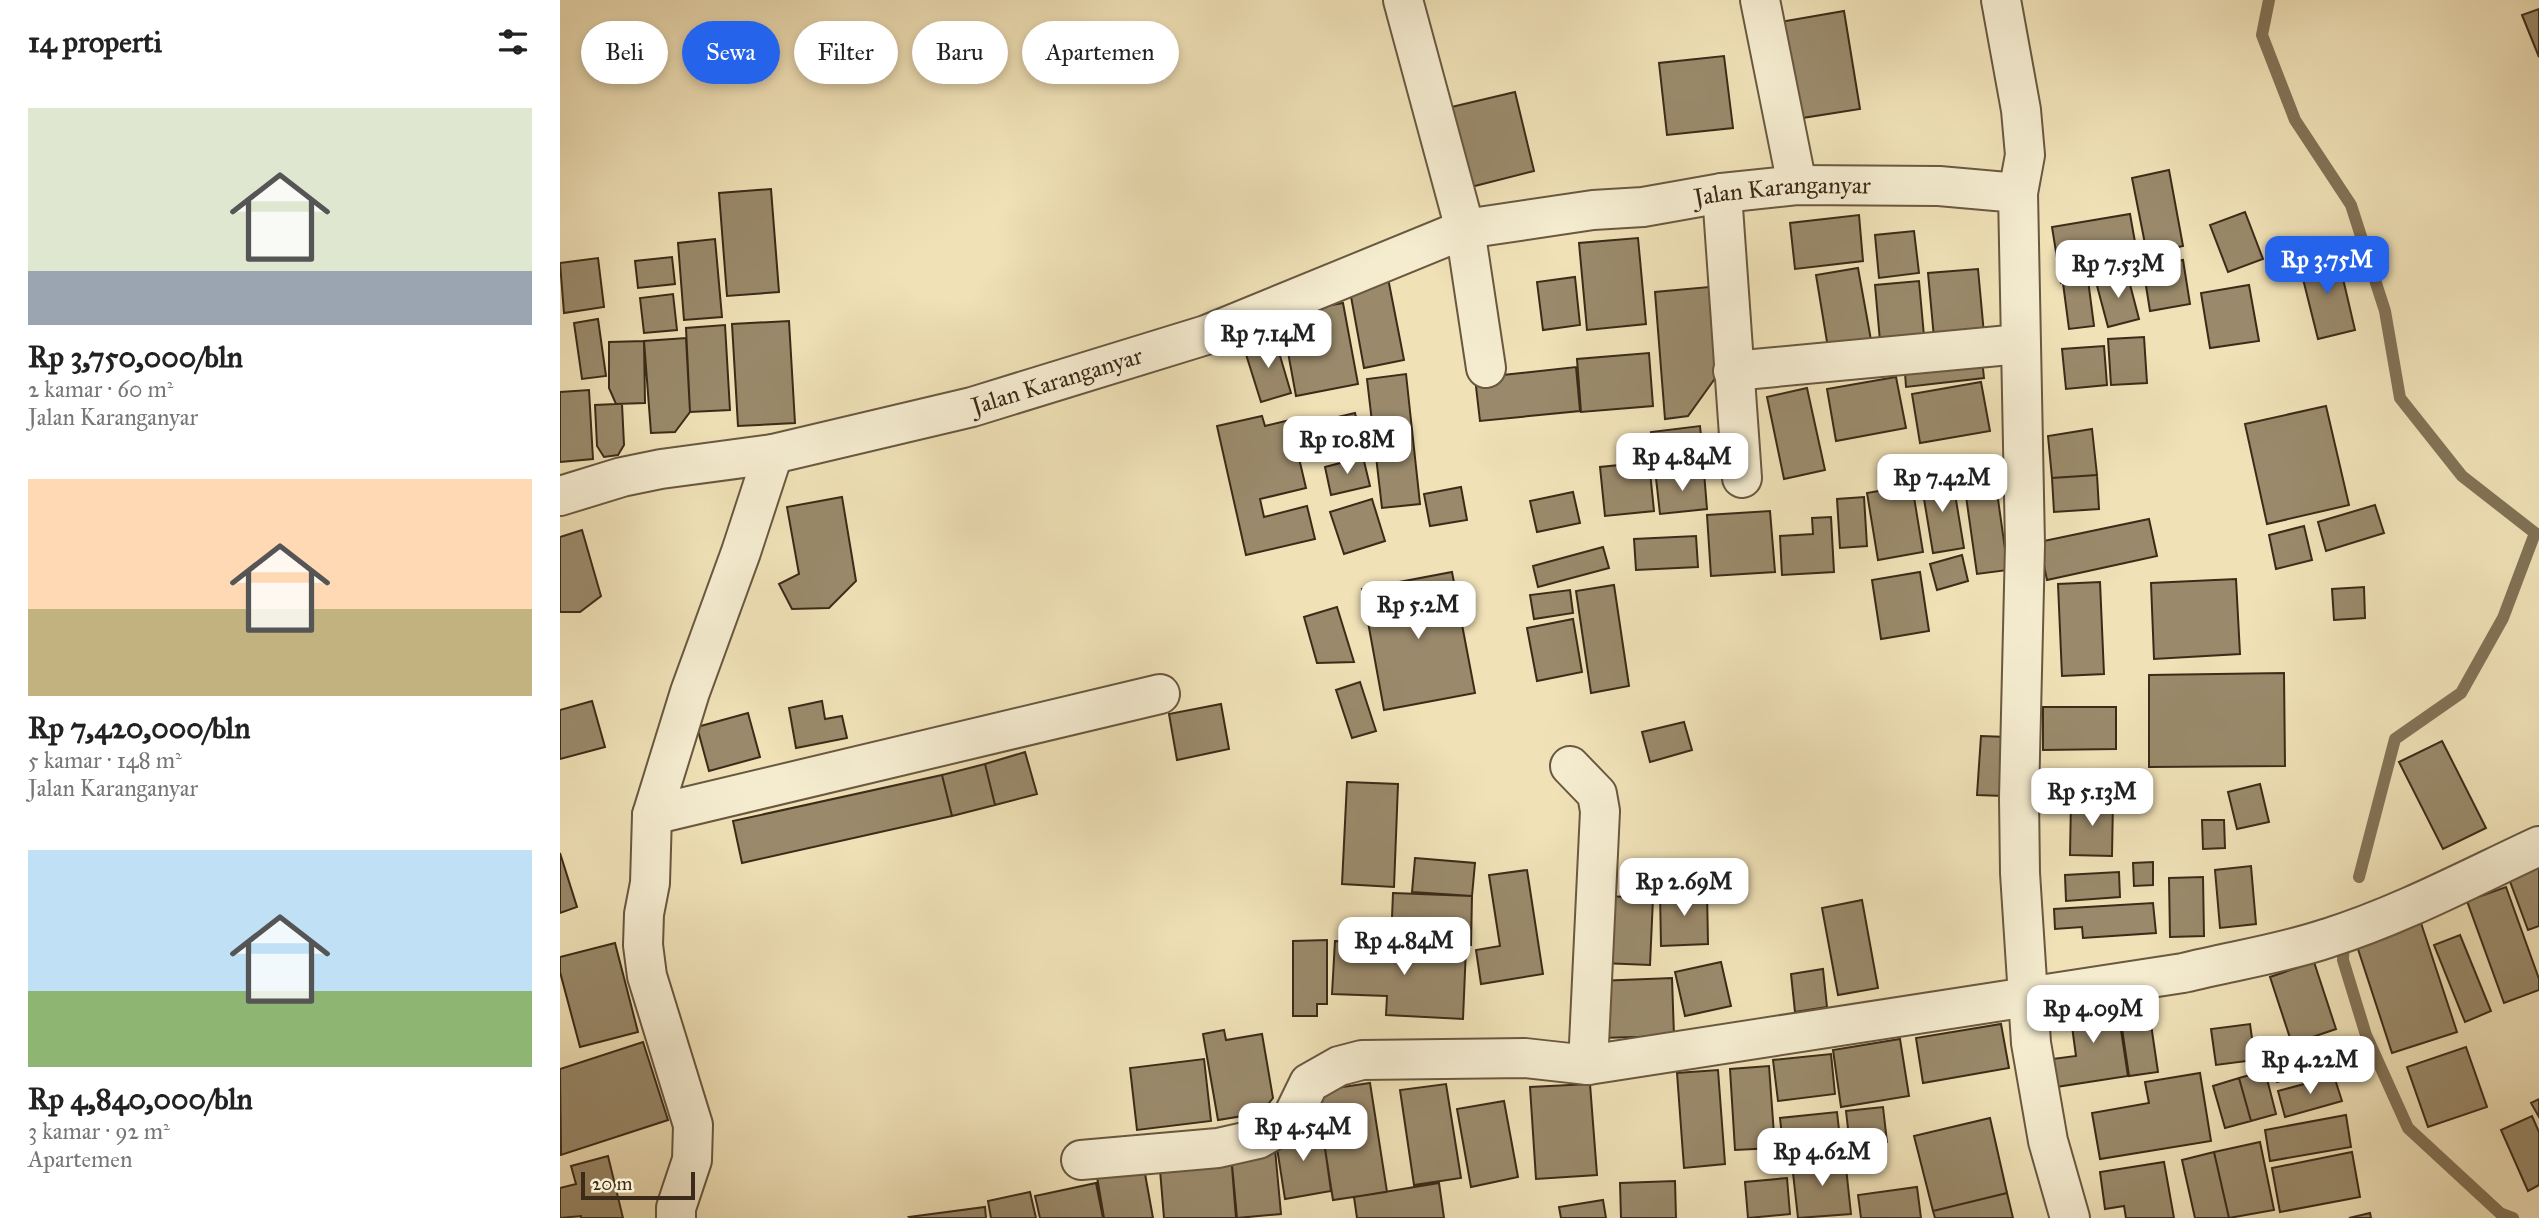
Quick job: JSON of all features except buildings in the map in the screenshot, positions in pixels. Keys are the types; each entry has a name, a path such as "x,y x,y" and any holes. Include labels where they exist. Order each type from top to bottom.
{"street":[{"path":"1403,0 1465,229 1486,369"},
{"path":"1760,0 1797,185"},
{"path":"2001,0 2021,110 2025,155 2018,193 2025,545 2019,798 2021,873 2031,1043 2044,1117 2070,1218"},
{"name":"Jalan Karanganyar","path":"560,496 591,485 661,469 773,454 972,407 1206,335 1465,229 1797,185 1939,186 2018,193"},
{"path":"1722,193 1742,478"},
{"path":"1733,371 2020,344"},
{"path":"676,1218 676,1208 692,1160 693,1125 654,1007 645,966 643,945 650,883 653,815 690,692 773,454"},
{"path":"653,815 1160,694"},
{"path":"1570,766 1597,794 1600,811 1588,1065"},
{"path":"1081,1160 1218,1148 1258,1139 1291,1120 1309,1083 1339,1066 1362,1060 1525,1058 1588,1065 2183,972 2283,952 2332,937 2388,915 2539,846"}],"waterway":[{"path":"2269,0 2262,35 2295,120 2351,205 2385,311 2400,398 2462,476 2535,533 2503,618 2461,693 2395,739 2359,877"},
{"path":"2344,937 2343,960 2366,1035 2408,1128 2500,1213 2513,1218"}]}
